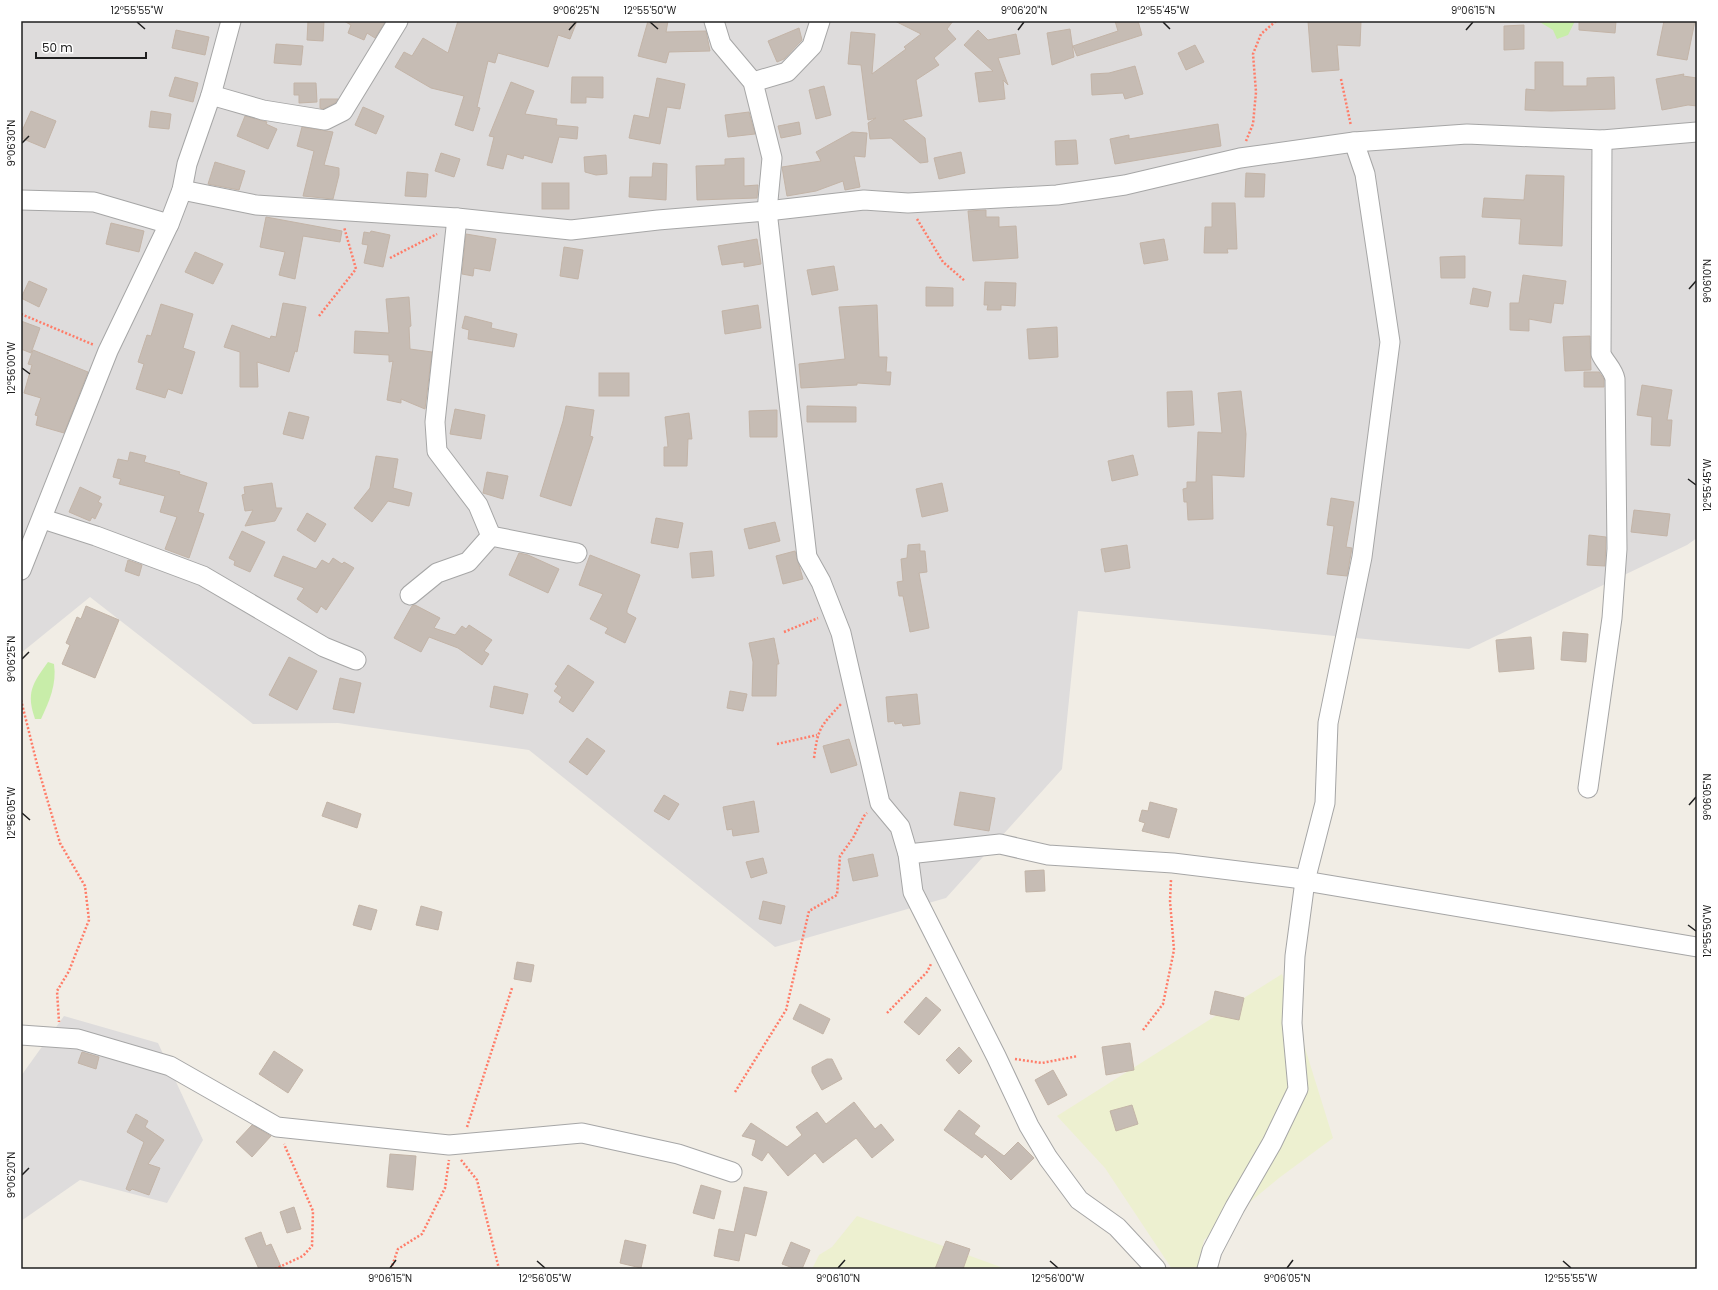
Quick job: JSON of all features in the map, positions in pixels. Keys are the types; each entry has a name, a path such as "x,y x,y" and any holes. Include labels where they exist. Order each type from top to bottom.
{"street":[{"path":"21,570 43,519 108,351 169,224 182,190 187,164 211,95 231,21"},
{"path":"211,95 263,110 325,120 344,111 398,21"},
{"path":"714,21 722,44 753,82 772,158 767,212 807,557 821,582 841,633 880,803 900,828 908,854 913,892 996,1056 1029,1126 1048,1158 1079,1200 1117,1227 1156,1269"},
{"path":"753,82 788,72 812,46 820,21"},
{"path":"182,190 256,205 338,212 457,218 571,230 658,220 767,212 864,200 908,203 1057,195 1125,185 1240,158 1354,142 1467,134 1602,140 1697,132"},
{"path":"1588,788 1612,618 1617,549 1615,379 1613,371 1605,363 1601,354 1602,140"},
{"path":"1207,1269 1212,1251 1235,1207 1272,1143 1298,1089 1292,1023 1295,956 1305,882 1325,803 1328,723 1362,557 1390,342 1365,174 1354,142"},
{"path":"21,200 94,202 169,224"},
{"path":"457,218 435,422 437,451 478,505 491,536"},
{"path":"43,519 96,536 203,576 324,647 356,660"},
{"path":"491,536 577,553"},
{"path":"410,594 437,573 468,562 491,536"},
{"path":"908,854 1000,844 1048,855 1172,863 1295,878 1305,882 1697,948"},
{"path":"21,1035 78,1039 170,1066 277,1127 456,1145 582,1133 678,1154 732,1172"}],"path":[{"path":"1240,158 1253,124 1256,92 1253,54 1261,34 1276,21"},
{"path":"1341,79 1354,142"},
{"path":"908,203 943,262 966,281"},
{"path":"319,316 356,269 348,237 338,212"},
{"path":"390,258 438,233 457,218"},
{"path":"21,314 108,351"},
{"path":"784,632 818,619 830,607"},
{"path":"814,758 817,735 821,726 848,696 852,683"},
{"path":"21,700 38,768 60,844 85,886 86,893 89,920 69,971 57,991 60,1038"},
{"path":"777,744 817,735"},
{"path":"735,1092 786,1010 810,911 837,895 840,856 853,838 864,816 880,803"},
{"path":"1143,1030 1163,1004 1174,950 1170,901 1172,863"},
{"path":"887,1013 927,972 932,960"},
{"path":"391,1269 398,1249 422,1234 445,1188 456,1145 512,988"},
{"path":"996,1056 1042,1063 1078,1056"},
{"path":"275,1269 303,1256 312,1246 313,1210 277,1127"},
{"path":"456,1145 477,1180 499,1269"}],"shaded area":[{"path":"21,21 1697,21 1697,538 1687,545 1469,649 1078,611 1062,769 946,898 775,947 529,750 338,723 253,724 90,597 21,653"},
{"path":"64,1016 158,1043 203,1140 167,1203 80,1180 21,1221 21,1076"}],"green space":[{"path":"1538,21 1575,21 1568,35 1557,39 1553,30"},
{"path":"48,662 54,664 55,671 53,686 41,719 35,719 31,702 32,689 34,683"},
{"path":"1282,974 1333,1138 1279,1178 1204,1240 1197,1269 1172,1269 1105,1168 1057,1116"},
{"path":"857,1216 1006,1269 812,1269 819,1255 832,1247"}],"building":[{"path":"308,21 324,21 323,41 307,40"},
{"path":"344,21 385,22 375,38 367,33 364,40 348,33 351,25"},
{"path":"458,21 577,21 570,39 558,35 548,67 498,53 495,63 488,61 477,107 480,108 473,131 455,125 464,96 431,88 395,67 404,52 412,56 423,38 448,53"},
{"path":"648,21 668,21 666,32 706,31 710,51 669,52 666,63 638,56"},
{"path":"895,21 953,21 947,29 956,39 934,58 939,65 916,80 922,116 903,120 925,138 928,162 920,163 891,138 870,139 868,123 876,118 868,120 861,65 848,64 851,32 875,34 872,74 906,49 904,47 921,34"},
{"path":"1115,21 1138,21 1142,35 1077,56 1073,46 1118,31"},
{"path":"1308,21 1361,21 1360,46 1337,45 1339,70 1312,72"},
{"path":"1579,21 1616,21 1615,33 1579,30"},
{"path":"1664,21 1695,21 1687,60 1657,55"},
{"path":"1524,25 1524,49 1504,50 1504,26"},
{"path":"799,28 802,40 784,59 777,62 768,41"},
{"path":"1070,29 1074,57 1052,65 1047,33"},
{"path":"176,30 209,37 205,55 172,48"},
{"path":"978,30 988,40 1016,34 1020,54 998,58 1008,85 1003,80 1005,99 979,102 975,73 993,71 964,45"},
{"path":"276,44 303,46 301,65 274,63"},
{"path":"1195,45 1204,62 1186,70 1178,53"},
{"path":"1535,62 1563,62 1563,86 1587,86 1587,78 1614,77 1615,109 1551,111 1525,110 1526,89 1535,90"},
{"path":"1135,66 1143,94 1125,99 1123,93 1092,95 1091,74 1109,73"},
{"path":"1684,74 1683,76 1697,78 1697,106 1688,105 1662,110 1656,79"},
{"path":"175,77 198,83 193,102 169,96"},
{"path":"572,77 603,77 603,98 586,97 586,103 571,103"},
{"path":"657,78 685,84 680,109 667,107 660,144 629,138 634,115 649,118"},
{"path":"511,82 534,91 525,114 557,119 556,125 578,127 577,139 559,137 552,163 524,155 523,159 507,154 503,169 487,165 494,137 489,136"},
{"path":"294,83 316,83 317,102 299,103 299,95 294,95"},
{"path":"824,86 831,115 816,119 809,90"},
{"path":"320,99 338,99 335,103 323,109 320,108"},
{"path":"363,107 384,116 376,134 355,125"},
{"path":"31,111 56,121 45,148 21,138 21,133"},
{"path":"151,111 171,114 169,129 149,127"},
{"path":"749,112 755,134 728,137 725,115"},
{"path":"245,116 267,122 266,124 277,129 268,149 237,136"},
{"path":"799,122 801,134 781,138 778,126"},
{"path":"1218,124 1221,146 1115,164 1110,139 1129,135 1129,139"},
{"path":"302,127 333,132 324,165 339,168 339,175 333,199 303,196 314,151 297,146"},
{"path":"852,132 867,133 865,157 854,156 860,187 845,190 843,181 816,191 787,196 782,167 821,161 816,152"},
{"path":"1076,140 1078,164 1056,165 1055,141"},
{"path":"961,152 965,173 939,179 934,158"},
{"path":"441,153 460,159 454,177 435,171"},
{"path":"606,155 607,174 596,175 585,172 584,157"},
{"path":"744,158 744,186 758,185 757,198 697,200 696,166 725,165 725,159"},
{"path":"215,162 245,171 239,190 208,184"},
{"path":"653,163 667,164 666,200 629,197 630,177 652,177"},
{"path":"407,172 428,174 426,197 405,196"},
{"path":"1246,173 1265,174 1264,197 1245,197"},
{"path":"1526,175 1564,176 1562,246 1519,244 1521,219 1482,217 1484,198 1524,200"},
{"path":"542,183 569,183 569,209 542,209"},
{"path":"1212,203 1235,203 1237,249 1227,249 1228,253 1204,253 1205,227 1212,227"},
{"path":"986,210 986,217 999,217 999,227 1016,226 1018,258 973,261 968,211"},
{"path":"266,217 342,231 340,242 303,236 295,279 279,275 285,252 260,247"},
{"path":"111,223 144,231 139,252 106,244"},
{"path":"371,231 390,235 383,267 364,263 368,245 362,244 364,232 370,233"},
{"path":"466,234 496,239 490,271 474,268 473,276 462,274"},
{"path":"757,239 761,264 744,267 744,262 722,265 718,246"},
{"path":"1164,239 1168,260 1144,264 1140,243"},
{"path":"564,247 583,250 578,279 560,276"},
{"path":"195,252 223,264 213,284 185,272"},
{"path":"1465,256 1465,278 1441,278 1440,257"},
{"path":"834,266 838,290 812,295 807,270"},
{"path":"1523,275 1566,281 1563,304 1554,303 1551,323 1529,319 1529,331 1510,330 1510,303 1519,303"},
{"path":"29,281 47,289 39,307 21,298"},
{"path":"985,282 1016,283 1015,306 1001,305 1001,310 987,310 988,305 984,305"},
{"path":"926,287 953,288 953,306 926,306"},
{"path":"1473,288 1491,292 1488,307 1470,304"},
{"path":"409,297 411,326 409,327 410,349 432,352 425,409 401,399 401,403 387,400 393,361 389,362 389,355 354,353 355,331 389,333 386,299"},
{"path":"283,303 306,307 297,352 295,351 289,372 257,362 258,387 240,387 240,352 224,347 232,325 270,339 271,336 276,337"},
{"path":"161,304 193,314 183,348 195,352 182,394 168,389 165,398 136,389 144,364 138,362 147,335 151,336"},
{"path":"758,305 761,328 725,334 722,311"},
{"path":"877,305 879,357 887,357 886,372 891,372 890,385 857,383 857,385 801,388 799,364 845,359 839,307"},
{"path":"465,316 492,323 491,328 517,334 514,347 468,339 469,330 462,328"},
{"path":"21,321 40,328 31,353 21,349"},
{"path":"1057,327 1058,357 1029,359 1027,329"},
{"path":"1590,336 1591,370 1565,371 1563,337"},
{"path":"33,350 88,372 64,433 36,425 38,416 35,415 41,398 24,393 32,365 28,364"},
{"path":"1584,372 1599,372 1604,379 1604,387 1584,387"},
{"path":"599,373 629,373 629,396 599,396"},
{"path":"1642,385 1672,390 1667,420 1672,420 1670,446 1651,445 1652,417 1637,415"},
{"path":"1192,391 1194,425 1168,427 1167,392"},
{"path":"1241,391 1246,434 1244,477 1212,475 1213,519 1188,520 1187,502 1184,502 1183,489 1187,488 1187,482 1196,482 1198,432 1222,433 1218,393"},
{"path":"566,406 594,410 590,436 593,437 571,506 540,496 563,421"},
{"path":"807,406 856,407 856,422 807,422"},
{"path":"455,409 485,415 481,439 450,434"},
{"path":"777,410 777,437 750,437 749,411"},
{"path":"289,412 309,417 303,439 283,434"},
{"path":"689,413 692,439 688,439 687,466 664,466 664,447 668,447 665,417"},
{"path":"130,452 146,456 144,462 180,472 179,474 207,483 198,512 204,514 189,558 165,549 177,517 160,512 165,496 119,484 121,479 113,477 118,459 128,461"},
{"path":"1133,455 1138,475 1112,481 1108,461"},
{"path":"376,456 398,459 393,488 412,493 409,506 388,501 372,522 354,508 370,488"},
{"path":"487,472 508,476 503,499 483,493"},
{"path":"272,483 276,508 282,508 275,521 245,526 253,510 245,511 242,495 245,494 244,487"},
{"path":"942,483 948,511 922,517 916,489"},
{"path":"80,487 101,497 98,502 102,504 95,519 92,517 90,521 69,512"},
{"path":"1331,498 1354,502 1346,547 1352,548 1347,576 1327,574 1334,526 1327,525"},
{"path":"1634,510 1670,514 1667,536 1631,532"},
{"path":"307,513 326,524 315,542 297,530"},
{"path":"656,518 683,523 678,548 651,543"},
{"path":"775,522 780,541 749,549 744,529"},
{"path":"242,531 265,542 250,572 234,565 235,561 229,558"},
{"path":"1589,535 1606,537 1605,566 1587,565"},
{"path":"920,544 920,551 925,551 927,572 919,573 929,628 910,632 903,596 899,596 897,582 903,581 901,559 907,558 908,545"},
{"path":"1127,545 1130,568 1105,572 1101,549"},
{"path":"712,551 714,576 692,578 690,553"},
{"path":"795,551 803,579 783,584 776,556"},
{"path":"519,553 528,555 559,569 548,593 509,575"},
{"path":"590,555 640,575 627,610 627,613 636,618 625,643 605,633 608,628 590,619 603,594 579,585"},
{"path":"283,556 316,569 322,560 329,564 333,558 342,564 344,562 354,568 326,610 321,606 317,613 297,599 304,588 274,576"},
{"path":"128,560 142,565 139,576 125,571"},
{"path":"415,605 440,618 434,628 455,635 462,626 466,629 469,625 492,640 484,651 489,654 482,665 458,648 429,637 421,652 394,638 412,606"},
{"path":"86,606 119,620 95,678 62,664 70,645 66,643 77,617 81,619"},
{"path":"1563,632 1588,634 1586,662 1561,660"},
{"path":"1531,637 1534,669 1499,672 1496,640"},
{"path":"774,638 779,664 777,664 776,696 752,696 753,662 749,643"},
{"path":"289,657 317,671 297,710 269,695"},
{"path":"568,665 594,682 573,712 559,702 562,697 554,691 558,686 555,684"},
{"path":"340,678 361,683 354,713 333,709"},
{"path":"494,686 528,694 523,714 490,707"},
{"path":"730,691 747,694 743,711 727,708"},
{"path":"917,694 920,724 903,726 902,723 895,724 894,721 888,722 886,697"},
{"path":"587,738 605,751 587,775 569,762"},
{"path":"849,739 857,765 831,773 823,746"},
{"path":"960,792 995,798 989,831 954,825"},
{"path":"664,795 679,804 669,820 654,811"},
{"path":"754,801 759,832 733,836 732,829 727,830 723,807"},
{"path":"327,802 361,814 357,828 322,816"},
{"path":"1150,802 1177,809 1169,838 1142,831 1145,823 1139,821 1142,810 1148,811"},
{"path":"873,854 878,876 853,881 848,859"},
{"path":"763,858 767,873 751,878 746,862"},
{"path":"1044,870 1045,891 1026,892 1025,871"},
{"path":"763,901 785,906 781,924 759,919"},
{"path":"359,905 377,910 371,930 353,925"},
{"path":"421,906 442,912 438,930 416,925"},
{"path":"517,962 534,965 531,982 514,979"},
{"path":"1215,991 1244,998 1239,1020 1210,1014"},
{"path":"926,997 941,1010 919,1035 904,1022"},
{"path":"800,1004 830,1019 823,1034 793,1019"},
{"path":"1130,1043 1134,1070 1106,1075 1102,1047"},
{"path":"959,1047 972,1061 959,1074 946,1060"},
{"path":"274,1051 303,1070 288,1093 259,1074"},
{"path":"82,1052 99,1057 96,1069 78,1063"},
{"path":"827,1059 832,1059 842,1079 822,1090 812,1072 812,1067"},
{"path":"1053,1070 1067,1095 1048,1105 1035,1080"},
{"path":"854,1102 875,1129 881,1124 894,1140 872,1158 856,1138 823,1163 815,1153 788,1176 768,1152 762,1161 752,1155 756,1140 742,1136 751,1123 787,1147 802,1135 796,1127 817,1112 826,1124"},
{"path":"1132,1105 1138,1124 1116,1131 1110,1111"},
{"path":"959,1110 980,1126 974,1134 1004,1156 1018,1142 1034,1158 1011,1180 985,1154 982,1158 944,1130"},
{"path":"136,1114 148,1121 145,1127 164,1140 148,1164 160,1168 149,1195 132,1189 130,1191 126,1189 144,1142 127,1132"},
{"path":"252,1125 271,1136 252,1157 236,1142"},
{"path":"390,1154 416,1156 413,1190 387,1187"},
{"path":"701,1185 721,1191 714,1219 693,1213"},
{"path":"744,1187 767,1192 756,1236 745,1233 739,1261 714,1256 719,1229 734,1232"},
{"path":"294,1207 301,1229 287,1233 280,1212"},
{"path":"261,1232 266,1246 271,1244 282,1269 259,1269 245,1238"},
{"path":"625,1240 646,1245 641,1268 620,1263"},
{"path":"946,1241 970,1249 963,1269 935,1269"},
{"path":"791,1242 810,1250 802,1269 796,1269 782,1264"}]}
